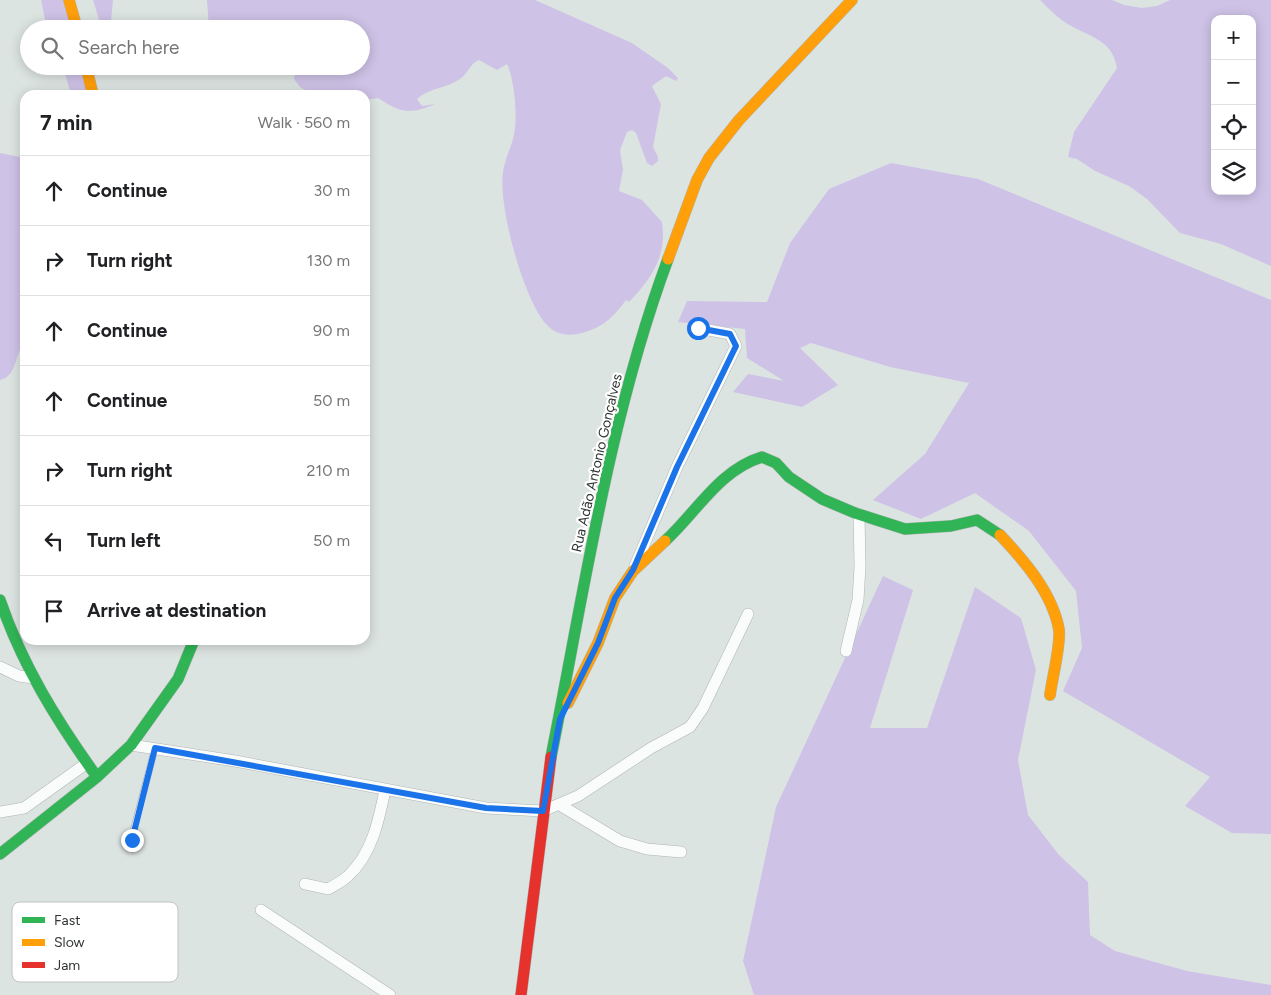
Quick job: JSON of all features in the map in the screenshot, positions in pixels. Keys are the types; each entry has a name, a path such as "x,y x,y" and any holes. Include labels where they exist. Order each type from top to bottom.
{"street":[{"path":"69,0 75,20"},
{"name":"Rua Adão Antonio Gonçalves","path":"521,995 536,888 543,811 560,719 616,433 645,328 697,180 709,158 739,120 852,0"},
{"path":"88,75 92,90"},
{"path":"560,719 598,643 615,598 633,570 677,467 736,346 730,334 698,328"},
{"path":"633,570 673,534 718,484 736,470 762,457 776,463 790,477 822,499 905,530 951,526 977,520 999,533 1021,557 1051,606 1059,631 1050,695"},
{"path":"846,651 858,600 860,568 859,514"},
{"path":"0,600 21,656 32,678 60,724 97,777"},
{"path":"131,744 486,808 543,811 560,805 651,748 690,727 703,708 748,614"},
{"path":"0,854 97,777 131,744 178,679 192,645"},
{"path":"0,667 19,676 32,678"},
{"path":"0,812 24,808 87,763"},
{"path":"304,884 328,889 348,877 364,856 374,834 385,790"},
{"path":"560,805 620,841 647,849 681,852"},
{"path":"261,910 390,995"}],"lane":[{"path":"132,840 155,748"}],"shaded area":[{"path":"41,0 74,0 77,20 45,20"},
{"path":"93,0 113,0 111,20 99,20"},
{"path":"207,0 535,0 632,43 668,68 678,78 676,81 666,76 652,86 661,104 653,147 658,161 652,166 647,163 636,133 632,130 627,132 620,150 623,170 619,191 642,200 662,222 662,246 656,266 644,285 629,302 626,300 616,313 605,322 585,332 568,335 560,334 546,324 537,311 521,273 508,228 502,187 503,172 513,139 516,121 513,86 507,64 497,70 479,60 476,61 460,79 427,92 417,99 422,106 435,104 419,110 406,111 393,107 378,98 370,99 370,90 305,90 294,79 295,75 370,75 370,20 208,20"},
{"path":"1040,0 1112,0 1124,5 1142,8 1157,6 1170,0 1271,0 1271,266 1221,244 1180,233 1147,199 1129,186 1095,171 1077,159 1068,157 1074,132 1117,68 1110,50 1104,44 1054,14"},
{"path":"65,75 87,75 91,90 70,90"},
{"path":"0,153 20,157 20,350 10,374 0,380"},
{"path":"891,163 978,179 1271,300 1271,834 1232,833 1185,806 1210,777 1063,691 1082,648 1076,591 1029,531 975,493 921,519 873,500 925,454 969,383 890,367 811,343 800,348 838,385 802,407 733,392 748,374 784,381 747,358 745,329 678,322 687,301 767,302 790,243 829,189"},
{"path":"883,576 913,590 870,728 927,728 975,587 1021,618 1036,670 1018,760 1028,815 1059,855 1088,882 1090,935 1115,951 1187,971 1271,985 1271,995 754,995 743,961 776,807"}],"traffic: fast":[{"path":"551,757 587,569 614,443 647,319 668,259"},
{"path":"665,541 721,482 747,463 762,457 776,463 789,477 822,499 855,513 905,529 951,526 977,520 1000,535"},
{"path":"0,600 19,647 42,692 68,735 97,777"},
{"path":"0,854 97,777 131,745 178,679 192,645"}],"traffic: slow":[{"path":"69,0 75,20"},
{"path":"668,259 697,180 709,158 739,120 852,0"},
{"path":"88,75 92,90"},
{"path":"1000,535 1036,578 1051,603 1056,617 1059,630 1059,644 1050,695"},
{"path":"568,703 598,643 615,598 633,571 665,541"}],"traffic: jam":[{"path":"521,995 551,757"}],"route":[{"path":"132,840 155,748 486,808 543,811 548,774 560,719 598,643 615,598 633,570 677,467 736,346 730,334 698,328"}]}
